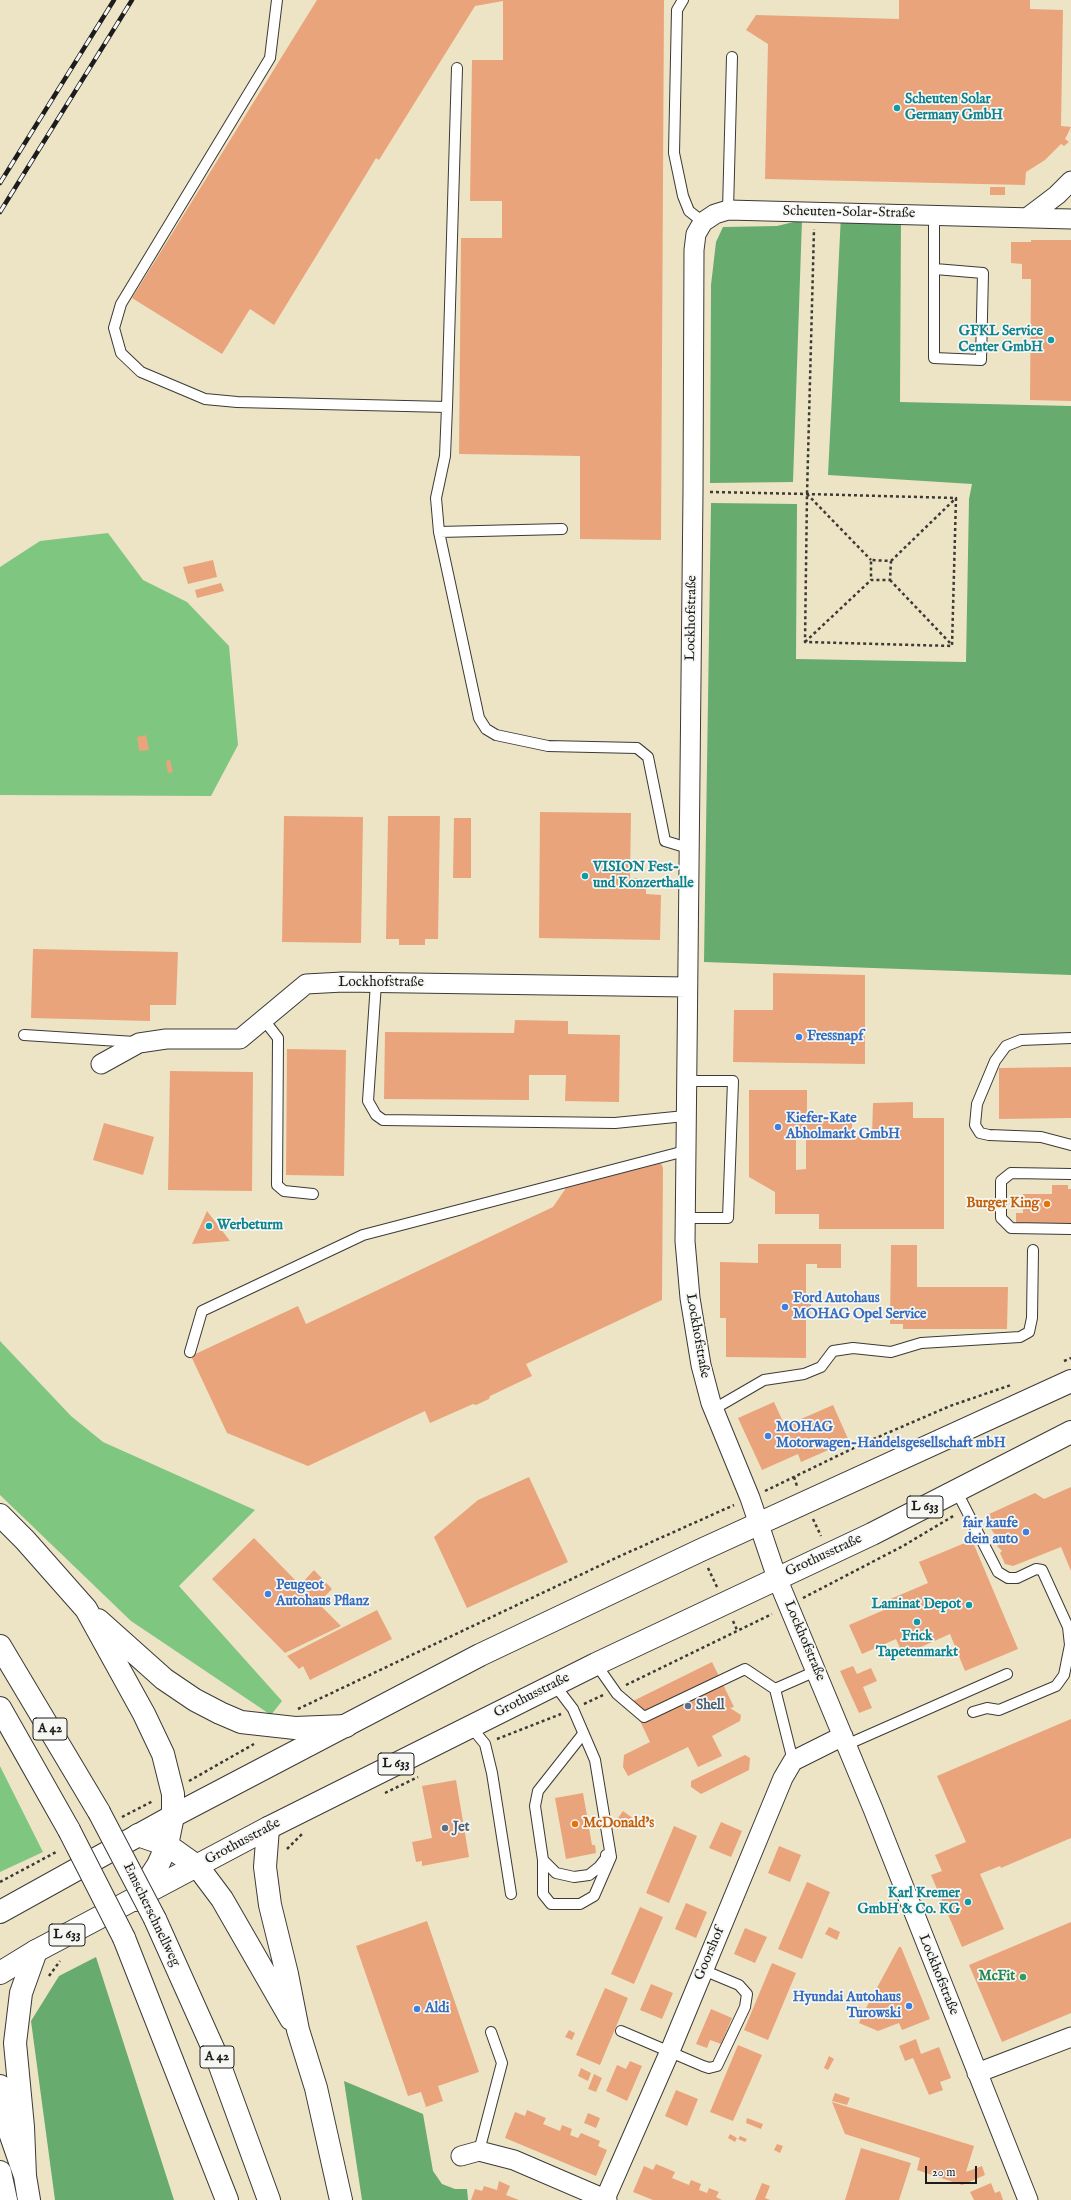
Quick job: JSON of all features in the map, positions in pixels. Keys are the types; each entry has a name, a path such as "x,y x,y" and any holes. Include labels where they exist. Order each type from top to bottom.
{"main road":[{"path":"4,1908 173,1816 480,1655 759,1524 1065,1373"},
{"name":"Grothusstraße","path":"0,1972 36,1951 135,1900 268,1828 554,1684 777,1578 961,1501 1071,1432"},
{"path":"0,1515 25,1540 86,1609 164,1679 195,1700 241,1722 295,1728 346,1726"},
{"path":"86,1609 144,1714 163,1754 173,1794 173,1816 167,1845 158,1865 135,1900"},
{"name":"Emscherschnellweg","path":"0,1646 99,1812 154,1920 216,2055 269,2200"},
{"name":"A 42","path":"0,1708 69,1830 124,1938 227,2200"},
{"path":"268,1828 265,1871 298,2030 316,2088 341,2200"},
{"path":"138,1835 167,1845 198,1866 222,1899 298,2030"},
{"path":"29,2200 25,2176 23,2127 15,2043 21,1993 36,1951"},
{"path":"0,2086 9,2130 25,2176"},
{"path":"0,2172 6,2200"}],"street":[{"path":"1028,217 1057,195 1071,181"},
{"name":"Scheuten-Solar-Straße","path":"703,222 714,214 728,210 1071,219"},
{"name":"Lockhofstraße","path":"703,222 696,234 694,250 693,492 685,1116 685,1218 690,1298 701,1365 714,1409 759,1524 777,1578 844,1740 1028,2200"},
{"name":"Lockhofstraße","path":"101,1064 139,1043 166,1038 240,1039 306,984 376,983 687,987"},
{"path":"793,1761 844,1740"},
{"name":"Goorshof","path":"606,2200 670,2051 783,1778 793,1761"},
{"path":"977,2073 1071,2037"},
{"path":"470,2154 514,2160 606,2200"}],"lane":[{"path":"278,0 270,58 122,304 114,328 121,353 141,372 205,399 237,402 447,407"},
{"path":"683,0 676,10 674,153 683,196 689,211 703,222"},
{"path":"728,210 732,57"},
{"path":"456,68 447,407 444,456 436,498 439,532 479,718 486,729 496,735 548,746 637,748 648,757 665,841 688,848"},
{"path":"934,215 934,358 981,360 983,273 935,269"},
{"path":"439,532 562,529"},
{"path":"376,983 368,1101 376,1114 383,1120 615,1123 685,1116"},
{"path":"264,1020 278,1038 277,1185 284,1191 313,1194"},
{"path":"24,1035 139,1043"},
{"path":"1071,1038 1021,1040 1006,1046 995,1060 980,1097 975,1125 980,1133 989,1135 1041,1137 1071,1145"},
{"path":"685,1218 728,1218 733,1081 686,1081"},
{"path":"190,1352 202,1311 363,1235 685,1151"},
{"path":"1071,1174 1011,1173 1001,1181 1000,1218 1011,1228 1071,1229"},
{"path":"714,1409 764,1380 804,1374 820,1367 833,1351 853,1348 891,1352 921,1343 1020,1337 1029,1332 1032,1318 1033,1250"},
{"path":"961,1501 998,1572 1008,1578 1017,1578 1036,1569 1042,1570 1068,1627 1070,1645 1064,1674 1056,1686 999,1710 987,1708 973,1712"},
{"path":"596,1664 614,1690 644,1717 745,1669 775,1689 793,1761"},
{"path":"775,1689 816,1671"},
{"path":"844,1740 1007,1674"},
{"path":"554,1684 573,1709 584,1734 595,1760 612,1857 594,1896 580,1904 551,1904 543,1894 543,1860 535,1806 538,1791 584,1734"},
{"path":"471,1727 485,1744 512,1894"},
{"path":"543,1860 556,1873 574,1877 589,1875 599,1867 606,1858 597,1809 600,1789"},
{"path":"621,2031 702,2066 709,2068 717,2066 746,2007 747,1994 743,1989 703,1970"},
{"path":"470,2154 502,2062 491,2032"}],"path":[{"path":"805,642 813,246"},
{"path":"726,493 956,498"},
{"path":"807,494 871,560 872,580"},
{"path":"952,646 890,580 891,561 956,498"},
{"path":"952,646 956,498"},
{"path":"871,560 891,561"},
{"path":"805,642 872,580 890,580"},
{"path":"805,642 952,646"},
{"path":"1065,1373 1071,1358"},
{"path":"762,1492 862,1444 950,1406 1014,1384"},
{"path":"794,1477 798,1486"},
{"path":"804,1598 903,1546 961,1501"},
{"path":"188,1782 282,1727 300,1706 310,1705 726,1509"},
{"path":"814,1520 824,1542"},
{"path":"688,1526 689,1530"},
{"path":"707,1567 716,1585"},
{"path":"485,1744 573,1709 772,1614"},
{"path":"732,1620 738,1630"},
{"path":"384,1794 425,1773"},
{"path":"282,1849 287,1849 308,1831"}],"green space":[{"path":"841,215 901,218 900,402 1071,406 1071,975 704,962 711,503 797,504 796,659 966,662 969,499 972,484 828,475"},
{"path":"802,220 793,482 710,483 711,285 716,242 723,227 777,226"},
{"path":"108,533 143,580 187,602 229,646 238,745 211,796 0,795 0,567 40,541"},
{"path":"0,1341 71,1416 103,1442 255,1510 179,1586 282,1701 271,1715 131,1621 0,1495"},
{"path":"0,1766 43,1852 0,1872"},
{"path":"96,1957 174,2200 55,2200 31,2021 59,1976"},
{"path":"344,2081 423,2114 433,2171 442,2184 455,2189 467,2189 468,2200 362,2200"}],"building":[{"path":"317,0 664,0 661,540 580,539 580,456 459,454 461,238 502,238 502,201 470,201 472,60 503,60 503,1 475,6 379,160 376,158 274,325 250,309 222,354 132,298"},
{"name":"Scheuten Solar Germany GmbH","path":"899,0 1030,0 1030,9 1063,10 1061,126 1071,127 1065,139 1069,142 1064,146 1061,144 1045,160 1026,172 1025,185 765,179 768,44 746,30 756,15 899,19"},
{"path":"990,187 1005,187 1005,195 990,195"},
{"name":"GFKL Service Center GmbH","path":"1031,240 1071,240 1071,401 1030,400 1031,279 1022,279 1022,264 1011,263 1011,242 1031,242"},
{"path":"213,560 217,577 188,584 183,567"},
{"path":"221,583 224,591 197,598 195,590"},
{"path":"146,735 149,750 139,751 137,737"},
{"path":"170,760 173,772 168,773 166,761"},
{"name":"VISION Fest- und Konzerthalle","path":"540,812 631,813 630,878 646,878 646,894 661,895 660,940 539,938"},
{"path":"284,816 363,817 361,943 282,942"},
{"path":"388,816 440,816 438,939 425,939 425,945 399,945 399,939 386,939"},
{"path":"454,818 471,818 471,878 453,878"},
{"path":"33,949 178,952 176,1005 150,1005 150,1021 31,1018"},
{"name":"Fressnapf","path":"773,973 865,975 865,1064 733,1062 734,1010 773,1010"},
{"path":"515,1020 568,1021 568,1034 620,1035 619,1102 565,1101 566,1075 529,1075 529,1100 384,1099 385,1032 514,1033"},
{"path":"287,1049 346,1050 344,1176 286,1175"},
{"path":"1071,1067 1071,1118 999,1119 999,1068"},
{"path":"170,1071 253,1072 252,1191 168,1190"},
{"path":"749,1090 807,1090 807,1118 852,1117 852,1136 872,1136 873,1103 913,1102 913,1118 944,1118 944,1229 819,1229 819,1214 775,1214 775,1192 749,1177","holes":["796,1139 806,1139 806,1169 796,1170"]},
{"path":"104,1123 154,1137 143,1175 93,1160"},
{"path":"661,1163 663,1168 662,1300 526,1364 532,1376 490,1396 489,1399 476,1405 473,1404 430,1423 425,1411 308,1466 227,1433 191,1356 298,1306 306,1324 553,1207 566,1188"},
{"name":"Burger King","path":"1052,1185 1068,1185 1068,1189 1071,1189 1071,1226 1016,1227 1016,1213 1023,1213 1023,1194 1052,1194"},
{"name":"Werbeturm","path":"207,1211 230,1241 192,1244"},
{"path":"758,1244 841,1244 841,1268 817,1268 817,1264 806,1264 806,1297 811,1297 811,1318 806,1318 806,1358 726,1357 726,1318 720,1318 720,1262 758,1263"},
{"path":"891,1245 917,1245 917,1287 1008,1287 1007,1329 903,1329 903,1324 890,1324"},
{"path":"774,1402 785,1426 833,1405 849,1441 801,1462 798,1454 762,1470 738,1418"},
{"path":"529,1477 568,1562 467,1608 434,1537 478,1500"},
{"name":"fair kaufe dein auto","path":"1071,1487 1071,1571 1061,1547 1013,1566 1005,1564 1000,1553 1002,1551 997,1546 999,1544 992,1537 995,1535 985,1520 987,1515 1035,1493 1044,1499"},
{"name":"Peugeot Autohaus Pflanz","path":"254,1538 300,1585 314,1570 332,1589 318,1603 341,1626 285,1653 212,1579"},
{"name":"Laminat Depot","path":"972,1540 1018,1649 965,1671 950,1634 903,1655 896,1639 862,1654 849,1625 884,1610 881,1603 928,1583 919,1562"},
{"path":"377,1610 392,1639 310,1680 303,1666 299,1669 287,1656"},
{"path":"712,1662 734,1707 730,1708 741,1715 740,1721 712,1736 722,1756 698,1767 688,1747 628,1776 623,1767 624,1755 650,1742 631,1702"},
{"path":"853,1666 857,1674 871,1668 877,1681 863,1687 872,1708 859,1713 840,1671"},
{"path":"1071,1719 1071,1838 1001,1868 1000,1866 980,1874 1004,1929 962,1947 931,1875 942,1871 935,1855 966,1842 937,1776"},
{"path":"745,1755 750,1758 749,1770 701,1794 691,1787 691,1781"},
{"path":"456,1780 469,1857 422,1866 422,1861 416,1862 412,1842 432,1838 422,1786"},
{"name":"McDonald's","path":"583,1793 588,1821 590,1820 591,1827 589,1828 592,1845 595,1845 596,1853 566,1859 555,1798"},
{"path":"623,1811 634,1819 629,1825 618,1818"},
{"path":"721,1822 742,1831 731,1857 709,1848"},
{"path":"674,1826 697,1836 669,1903 646,1893"},
{"path":"779,1846 801,1855 790,1882 768,1873"},
{"path":"807,1882 830,1892 802,1959 778,1949"},
{"path":"686,1903 707,1912 696,1938 675,1929"},
{"path":"640,1907 663,1917 634,1984 611,1974"},
{"name":"Aldi","path":"427,1921 479,2072 438,2086 443,2101 426,2107 421,2092 408,2096 356,1946"},
{"name":"McFit","path":"1071,1922 1071,2013 1002,2042 969,1965"},
{"path":"829,1927 840,1932 837,1940 825,1934"},
{"path":"745,1928 767,1937 755,1963 734,1954"},
{"path":"899,1947 901,1947 930,2019 902,2030 899,2023 878,2031 859,2023 861,2018 855,2015 859,2007 865,2010"},
{"path":"772,1963 796,1973 768,2040 744,2030"},
{"path":"651,1984 673,1993 662,2019 640,2010"},
{"path":"605,1988 628,1998 600,2065 576,2055"},
{"path":"711,2009 732,2018 721,2044 710,2040 707,2048 696,2044"},
{"path":"569,2030 575,2033 572,2040 565,2037"},
{"path":"916,2039 921,2054 939,2047 951,2078 940,2082 943,2090 929,2095 913,2058 905,2061 899,2046"},
{"path":"738,2045 762,2055 733,2121 710,2112"},
{"path":"829,2056 834,2059 828,2070 824,2068"},
{"path":"630,2061 642,2066 627,2101 606,2091 617,2065 626,2069"},
{"path":"581,2068 591,2073 588,2081 578,2076"},
{"path":"594,2074 602,2078 596,2092 588,2089"},
{"path":"676,2090 698,2099 687,2126 665,2116"},
{"path":"835,2093 850,2098 847,2105 832,2101"},
{"path":"832,2102 974,2146 966,2172 982,2166 985,2175 962,2185 917,2170 920,2158 845,2134"},
{"path":"527,2110 546,2118 543,2124 560,2131 562,2125 572,2129 570,2135 578,2138 581,2133 600,2141 598,2146 607,2150 596,2176 505,2138 515,2112 525,2116"},
{"path":"588,2113 600,2118 596,2128 584,2123"},
{"path":"747,2118 763,2124 761,2129 746,2123"},
{"path":"730,2134 737,2138 735,2142 728,2138"},
{"path":"740,2136 747,2139 745,2142 738,2139"},
{"path":"777,2144 783,2146 780,2153 774,2150"},
{"path":"861,2148 911,2163 899,2200 845,2200"},
{"path":"656,2164 675,2172 672,2178 689,2185 691,2180 701,2184 699,2190 707,2193 709,2188 719,2192 716,2197 722,2200 653,2200 633,2192 644,2166 653,2170"},
{"path":"499,2181 510,2186 506,2195 519,2200 471,2200 475,2189 482,2191 484,2186 497,2190"},
{"path":"762,2183 770,2186 765,2198 770,2200 755,2200"},
{"path":"991,2183 995,2193 1000,2191 1003,2200 974,2200 970,2192"}],"railway":[{"path":"0,183 114,0"},
{"path":"0,212 132,0"}],"place":[{"name":"Scheuten Solar Germany GmbH","path":"897,108"},
{"name":"GFKL Service Center GmbH","path":"1051,340"},
{"name":"VISION Fest- und Konzerthalle","path":"585,876"},
{"name":"Fressnapf","path":"799,1037"},
{"name":"Kiefer-Kate Abholmarkt GmbH","path":"778,1127"},
{"name":"Burger King","path":"1047,1204"},
{"name":"Werbeturm","path":"209,1226"},
{"name":"Ford Autohaus MOHAG Opel Service","path":"785,1307"},
{"name":"MOHAG Motorwagen-Handelsgesellschaft mbH","path":"768,1436"},
{"name":"fair kaufe dein auto","path":"1026,1532"},
{"name":"Peugeot Autohaus Pflanz","path":"268,1594"},
{"name":"Laminat Depot","path":"969,1605"},
{"name":"Frick Tapetenmarkt","path":"917,1622"},
{"name":"Shell","path":"688,1706"},
{"name":"McDonald's","path":"575,1824"},
{"name":"Jet","path":"445,1828"},
{"name":"Karl Kremer GmbH & Co. KG","path":"968,1902"},
{"name":"McFit","path":"1023,1977"},
{"name":"Hyundai Autohaus Turowski","path":"909,2006"},
{"name":"Aldi","path":"417,2009"}]}
